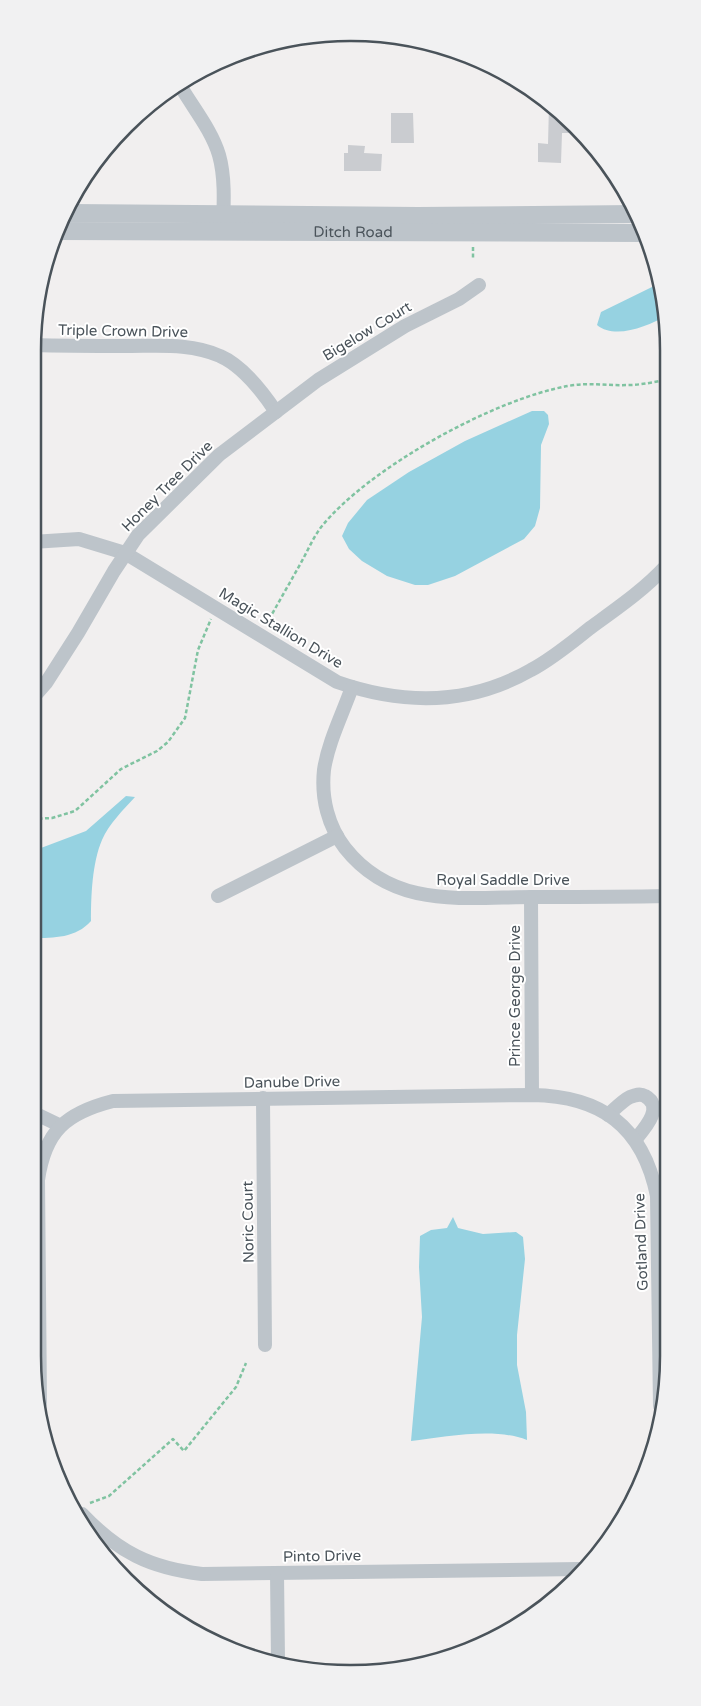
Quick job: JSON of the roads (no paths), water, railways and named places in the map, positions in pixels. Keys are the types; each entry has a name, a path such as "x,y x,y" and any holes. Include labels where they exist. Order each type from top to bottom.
{"street":[{"path":"183,91 211,138 218,154 224,213 223,232"},
{"name":"Ditch Road","path":"74,213 418,216 628,214"},
{"name":"Ditch Road","path":"65,231 636,233"},
{"name":"Bigelow Court","path":"276,412 318,380 356,355 405,326 459,299 479,285"},
{"name":"Triple Crown Drive","path":"41,346 171,346 200,349 220,356 237,367 260,391 276,412"},
{"name":"Honey Tree Drive","path":"41,689 138,535 219,455 276,412"},
{"name":"Magic Stallion Drive","path":"41,541 79,539 125,553 337,682 394,697 439,699 466,696 508,682 551,658 635,595 660,572"},
{"name":"Royal Saddle Drive","path":"352,687 324,769 327,814 337,836 352,857 366,871 380,881 400,890 439,897 660,896"},
{"path":"218,896 337,836"},
{"name":"Prince George Drive","path":"531,897 532,1095"},
{"path":"608,1115 623,1102 636,1095 641,1094 650,1099 654,1109 653,1114 647,1126 635,1140"},
{"name":"Danube Drive","path":"59,1126 95,1106 113,1101 532,1095"},
{"name":"Gotland Drive","path":"532,1095 555,1095 586,1102 608,1115 635,1140 648,1163 658,1196 660,1364"},
{"name":"Noric Court","path":"263,1098 265,1345"},
{"path":"41,1117 59,1126 41,1159"},
{"name":"Pinto Drive","path":"86,1509 123,1549 140,1560 161,1567 202,1574 574,1569"},
{"path":"277,1573 278,1656"}],"water":[{"path":"653,285 658,320 632,330 622,331 604,329 597,325 601,312"},
{"path":"532,411 544,411 548,415 549,424 541,445 540,508 535,526 524,539 455,576 428,585 415,585 387,576 362,561 349,549 342,536 348,523 367,500 409,472 465,441"},
{"path":"126,796 135,797 108,828 102,840 96,859 93,880 91,921 85,927 72,934 41,938 41,848 86,831"},
{"path":"453,1217 458,1228 483,1234 516,1232 523,1237 525,1259 517,1335 517,1365 526,1412 527,1440 500,1434 469,1434 411,1441 422,1317 419,1267 420,1236 431,1230 447,1228"}]}
